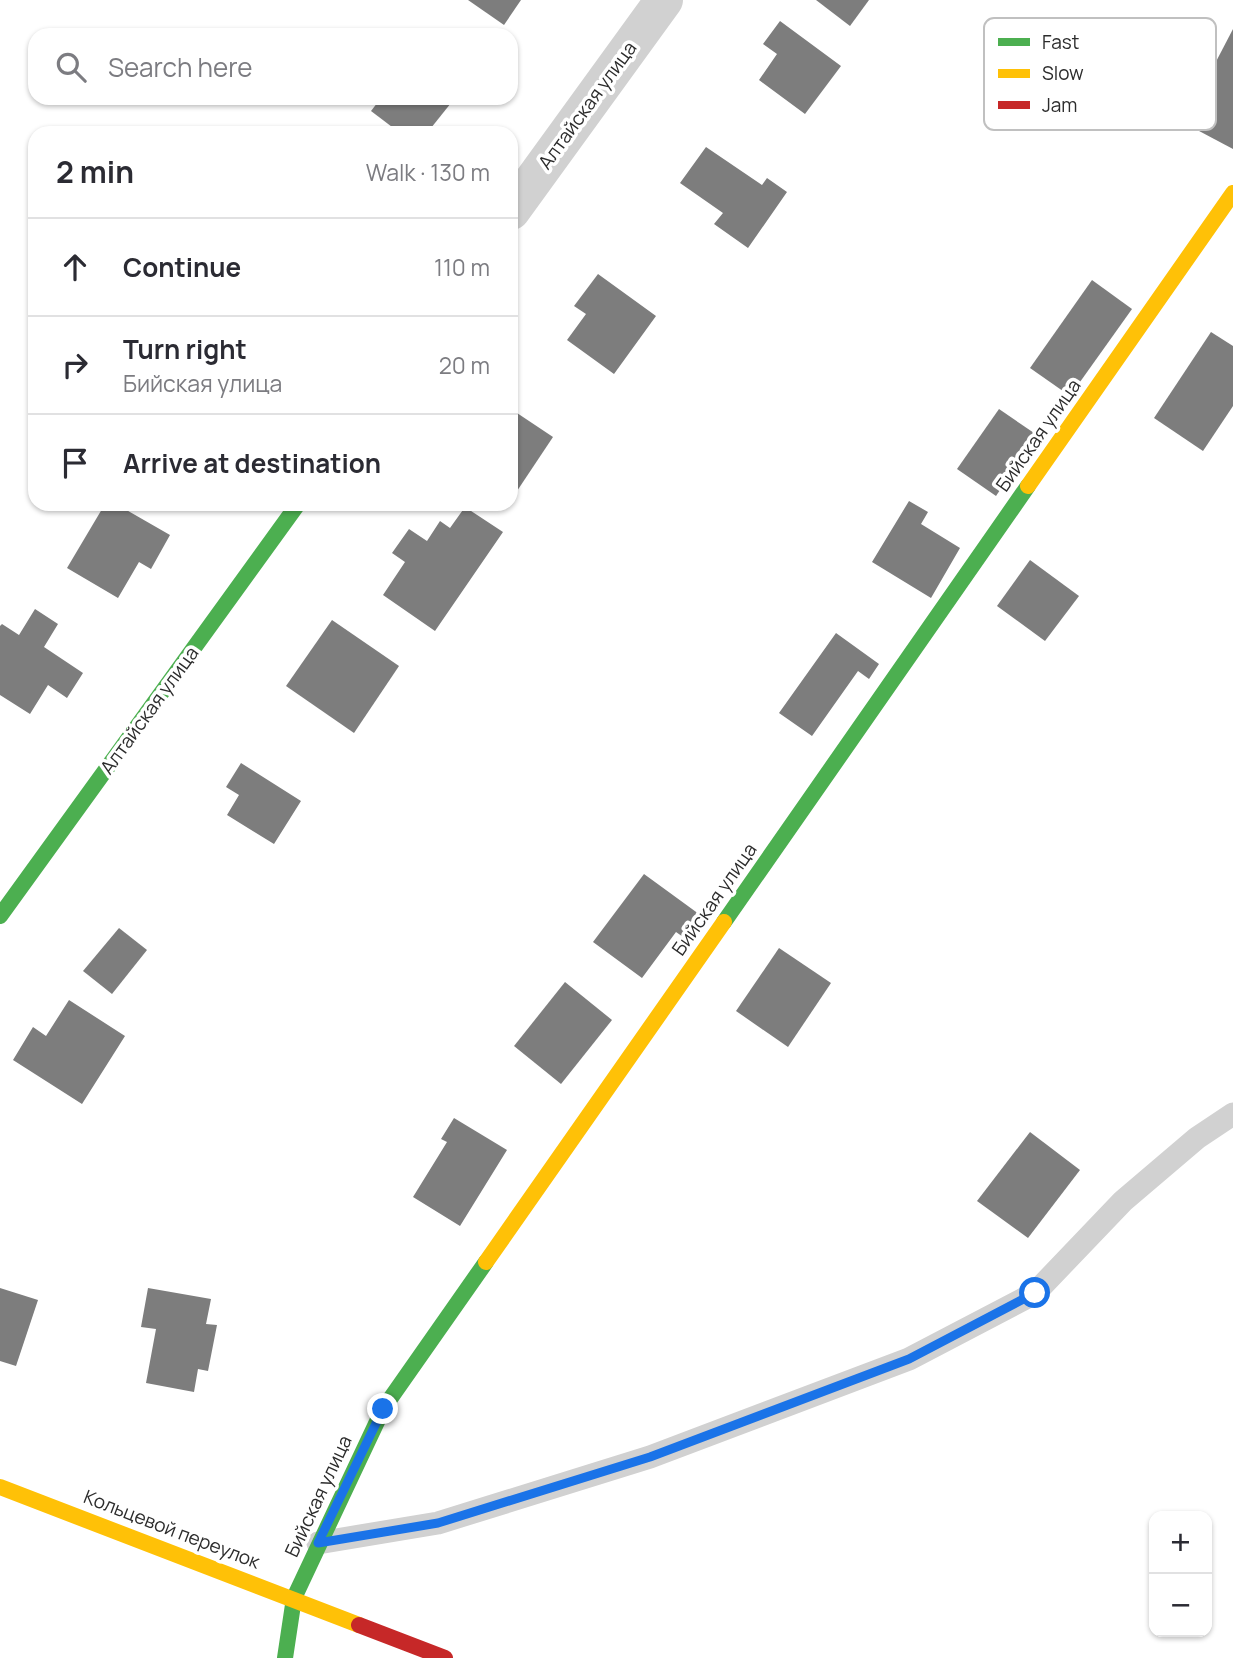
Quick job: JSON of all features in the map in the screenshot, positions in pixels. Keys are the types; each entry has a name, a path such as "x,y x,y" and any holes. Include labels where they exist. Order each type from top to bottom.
{"street":[{"name":"Алтайская улица","path":"518,201 664,0"},
{"name":"Бийская улица","path":"285,1658 294,1598 383,1409 1233,193"},
{"name":"Алтайская улица","path":"0,916 294,511"},
{"name":"Кольцевой переулок","path":"0,1487 445,1658"}],"lane":[{"path":"318,1543 438,1523 478,1511 650,1457 909,1359 1035,1293 1123,1201 1198,1138 1233,1114"}],"building":[{"path":"468,0 521,0 504,25"},
{"path":"816,0 869,0 850,26"},
{"path":"780,21 841,66 805,114 759,80 777,54 763,44"},
{"path":"1233,29 1233,149 1197,130 1216,130 1216,62"},
{"path":"376,105 449,105 433,126 391,126 371,111"},
{"path":"706,147 762,185 767,178 787,192 748,248 714,224 723,213 680,183"},
{"path":"598,274 656,316 614,374 567,340 586,314 574,306"},
{"path":"1092,280 1132,309 1070,396 1030,368"},
{"path":"1211,332 1233,346 1233,406 1203,451 1154,418"},
{"path":"999,409 1037,435 996,496 957,469"},
{"path":"518,414 553,437 518,490"},
{"path":"909,501 928,512 921,524 960,548 931,598 872,562"},
{"path":"101,511 128,511 170,535 151,569 139,562 118,598 67,568"},
{"path":"462,511 471,511 503,532 435,631 383,595 405,562 392,553 409,529 427,541 440,521 450,528"},
{"path":"1030,560 1079,596 1045,641 997,606"},
{"path":"35,609 58,624 44,647 83,673 67,698 48,685 30,714 0,695 0,626 2,624 19,635"},
{"path":"332,620 399,666 354,733 286,686"},
{"path":"836,633 879,664 869,679 858,671 812,736 779,713"},
{"path":"241,763 301,801 274,844 227,815 239,795 226,787"},
{"path":"644,874 703,917 686,939 676,932 642,978 593,942"},
{"path":"119,928 147,950 112,994 83,971"},
{"path":"779,948 831,983 788,1047 736,1011"},
{"path":"565,982 612,1020 561,1084 514,1046"},
{"path":"69,1000 125,1036 82,1104 13,1060 33,1027 46,1036"},
{"path":"454,1118 507,1150 460,1226 413,1197 447,1142 441,1139"},
{"path":"1030,1132 1080,1170 1028,1238 977,1201"},
{"path":"0,1288 38,1300 16,1366 0,1361"},
{"path":"148,1288 211,1299 206,1324 217,1325 208,1371 198,1369 194,1392 146,1383 156,1329 141,1327"}],"traffic: fast":[{"path":"724,922 1028,486"},
{"path":"0,916 293,511"},
{"path":"285,1658 294,1598 383,1409 486,1262"}],"traffic: slow":[{"path":"1028,486 1233,193"},
{"path":"486,1262 724,922"},
{"path":"0,1487 359,1625"}],"traffic: jam":[{"path":"359,1625 445,1658"}],"route":[{"path":"383,1409 318,1543 438,1523 650,1457 909,1359 1035,1293"}]}
